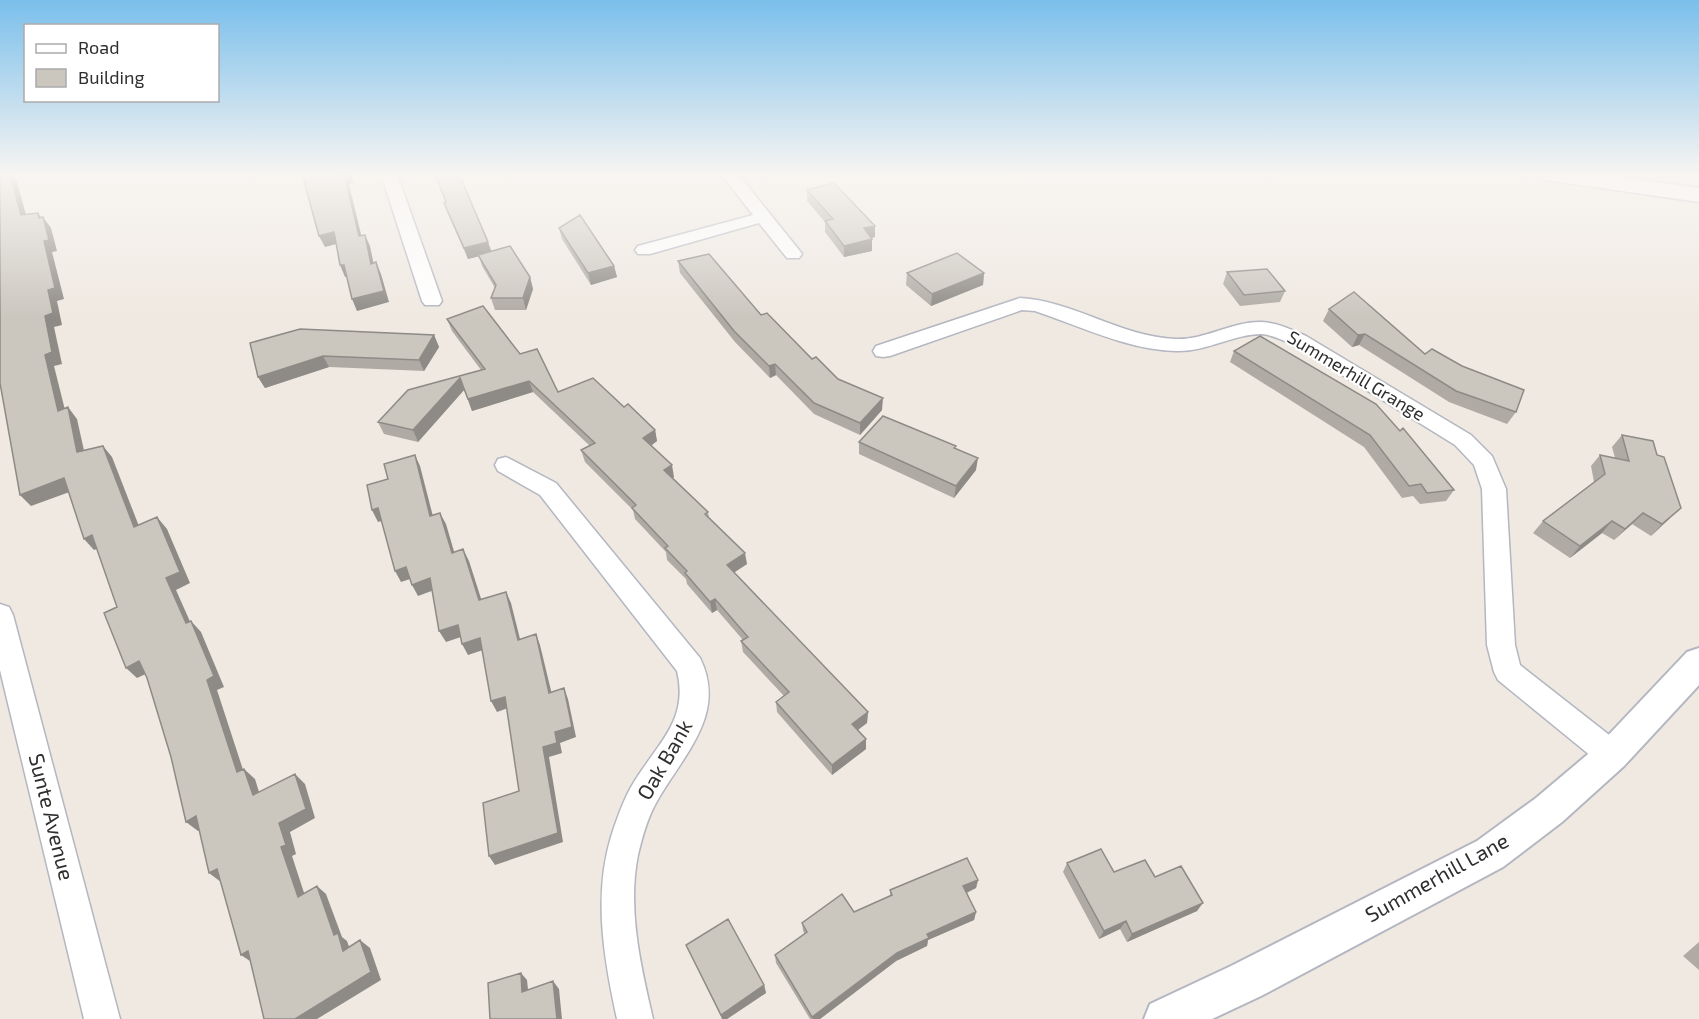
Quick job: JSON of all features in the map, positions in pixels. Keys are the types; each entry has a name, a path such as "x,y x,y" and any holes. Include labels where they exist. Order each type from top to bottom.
{"street":[{"path":"405,222 432,301"},
{"path":"644,250 744,222"},
{"path":"767,222 793,254"},
{"name":"Summerhill Grange","path":"883,351 1020,304 1037,305 1148,341 1176,345 1214,341 1250,327 1275,329 1299,340 1463,440 1484,462 1494,489 1501,645 1508,672 1612,754"},
{"name":"Oak Bank","path":"506,465 548,489 690,666 696,690 693,713 678,742 643,795 626,840 620,884 620,930 626,981 635,1019"},
{"name":"Sunte Avenue","path":"0,615 102,1019"},
{"name":"Summerhill Lane","path":"1165,1019 1246,981 1490,854 1550,810 1612,754 1699,662"}],"building":[{"path":"0,222 44,222 49,240 44,241 55,288 48,290 53,313 45,316 52,352 45,355 58,411 68,407 77,452 103,446 134,527 157,517 180,572 166,578 186,623 191,621 214,676 207,680 237,772 244,769 253,795 295,774 306,809 279,823 286,845 281,847 298,897 317,886 334,935 338,933 343,951 360,940 371,972 295,1019 264,1019 248,951 241,955 217,869 209,873 196,816 186,822 171,757 147,678 139,661 126,668 104,613 117,607 92,535 84,539 64,478 20,495 0,383"},
{"path":"315,222 356,222 359,236 365,235 371,264 376,262 384,291 352,299 344,265 340,265 334,232 319,236"},
{"path":"452,222 479,222 488,242 464,248"},
{"path":"569,222 584,222 614,266 588,273 559,228"},
{"path":"825,222 871,222 875,226 864,228 872,239 844,246"},
{"path":"510,246 530,277 523,298 491,298 496,285 478,255"},
{"path":"957,253 984,273 932,294 907,273"},
{"path":"709,254 761,315 767,313 812,359 816,357 838,379 883,398 860,423 814,403 775,364 769,366 734,331 678,261"},
{"path":"1267,269 1285,291 1244,295 1227,272"},
{"path":"1354,292 1425,354 1432,349 1462,366 1524,390 1516,412 1456,391 1365,334 1358,335 1329,309"},
{"path":"483,306 520,354 537,349 558,392 593,378 624,407 628,404 655,430 643,438 672,465 664,470 708,512 705,514 745,553 727,565 868,712 852,724 866,739 832,765 776,702 789,692 741,641 748,637 715,599 710,602 685,573 687,571 665,548 668,546 632,508 636,505 581,450 595,443 529,381 468,399 460,378 413,430 378,422 408,390 485,369 447,319"},
{"path":"300,329 434,335 419,360 323,356 258,377 250,343"},
{"path":"1260,336 1376,404 1400,431 1403,428 1454,490 1427,493 1421,484 1409,486 1370,435 1234,351"},
{"path":"883,416 956,446 954,448 978,458 956,486 859,442"},
{"path":"1622,435 1653,441 1657,455 1664,457 1681,508 1662,524 1643,513 1625,529 1612,521 1580,546 1543,521 1605,474 1600,455 1629,461"},
{"path":"415,455 430,516 440,513 452,553 463,549 479,600 506,592 518,640 536,634 549,693 564,688 572,727 555,732 557,743 543,747 558,833 489,856 483,803 519,791 505,697 491,701 480,638 462,644 458,625 439,631 430,578 412,585 406,567 395,571 378,508 372,510 367,485 388,479 384,464"},
{"path":"1101,849 1114,872 1145,860 1155,877 1181,866 1203,903 1132,934 1126,921 1104,931 1067,863"},
{"path":"967,858 978,880 963,886 976,912 927,934 929,938 897,953 812,1017 775,955 807,932 802,923 842,894 854,912 892,895 890,890"},
{"path":"728,919 764,985 721,1015 686,945"},
{"path":"521,973 522,992 553,981 557,1019 490,1019 488,983"}]}
